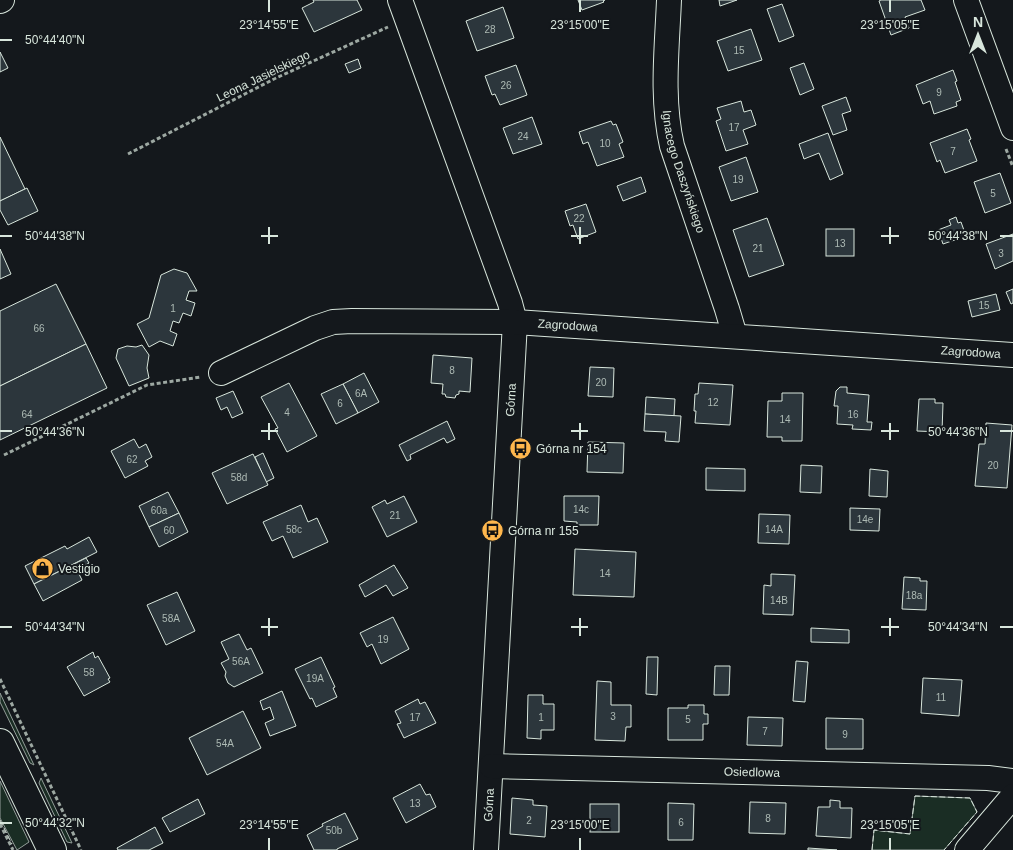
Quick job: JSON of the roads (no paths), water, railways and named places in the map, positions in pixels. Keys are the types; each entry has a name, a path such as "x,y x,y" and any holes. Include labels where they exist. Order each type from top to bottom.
{"main road":[{"path":"0,743 52,850"}],"street":[{"name":"Ignacego Daszyńskiego","path":"669,0 665,93 669,134 735,336"},
{"path":"966,0 1013,128"},
{"name":"Górna","path":"403,9 510,303 515,322 486,850"},
{"name":"Zagrodowa","path":"222,373 315,328 333,322 372,321 515,322 1013,354"},
{"name":"Osiedlowa","path":"491,766 988,778 1013,781"},
{"path":"967,850 1013,796"}],"place":[{"name":"Górna nr 154","path":"520,449"},
{"name":"Górna nr 155","path":"492,531"},
{"name":"Vestigio","path":"42,569"}]}
